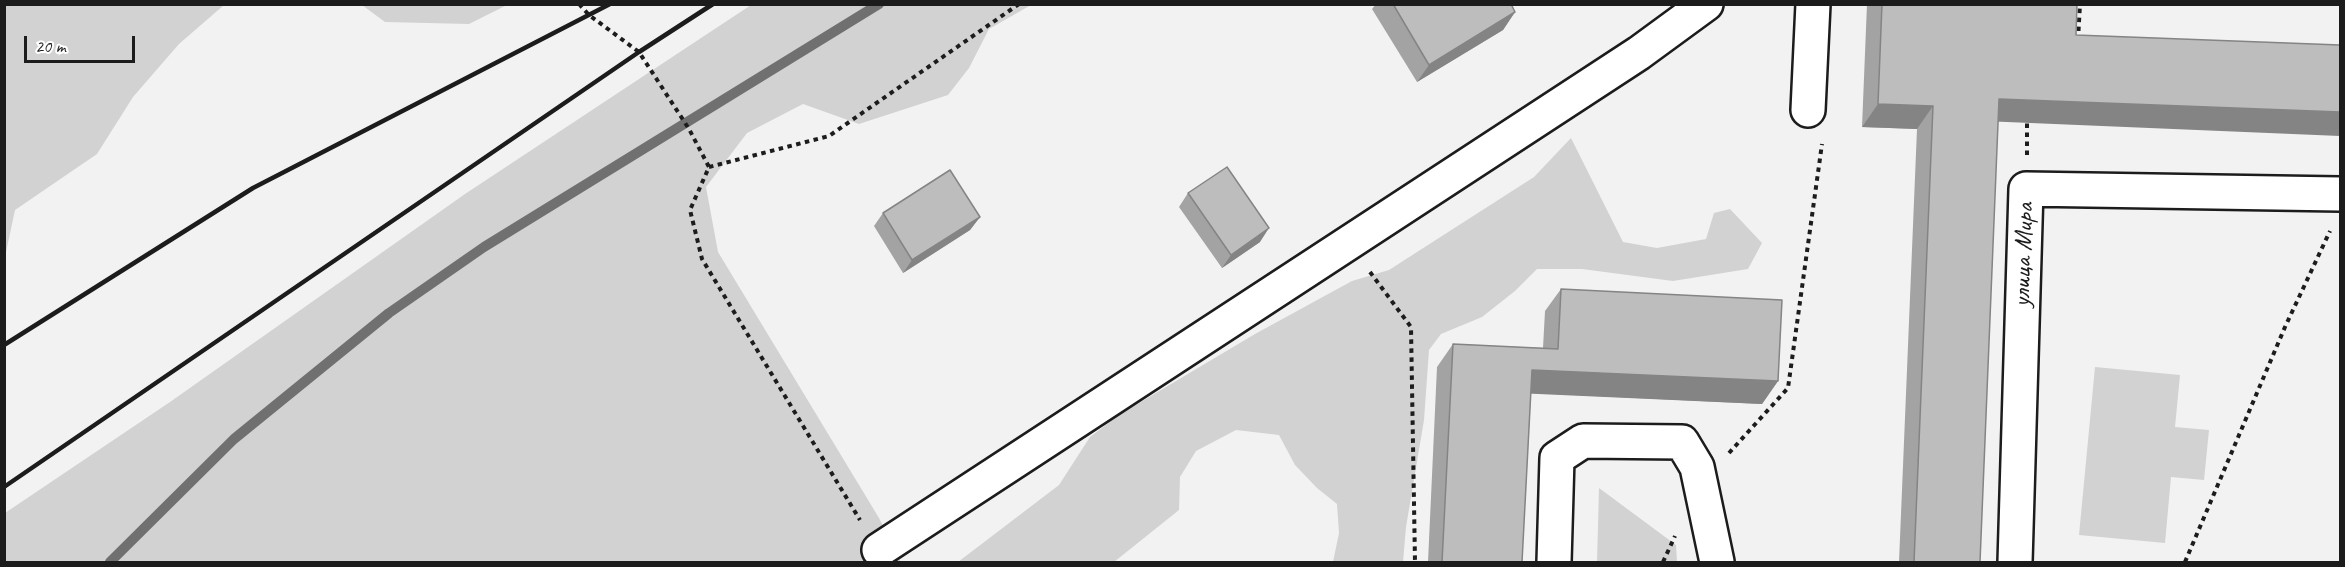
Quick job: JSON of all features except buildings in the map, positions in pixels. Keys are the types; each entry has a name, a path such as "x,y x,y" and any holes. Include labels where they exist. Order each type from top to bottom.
{"street":[{"path":"879,550 1639,53 1706,4"},
{"path":"1808,110 1814,4"},
{"name":"улица Мира","path":"2015,562 2026,189 2340,194"},
{"path":"1554,562 1557,458 1583,441 1682,442 1697,467 1717,562"}],"path":[{"path":"579,4 589,15 639,52 681,115 709,166"},
{"path":"709,166 829,136 1019,4"},
{"path":"2069,43 2078,44 2080,4"},
{"path":"1700,484 1788,388 1824,129 1808,110"},
{"path":"709,166 690,210 702,259 879,550"},
{"path":"2185,562 2285,327 2330,230"},
{"path":"1348,243 1411,327 1415,562"},
{"path":"1663,562 1676,533"}],"shaded area":[{"path":"5,4 224,5 179,44 133,97 97,154 15,210 5,257"},
{"path":"362,5 507,5 469,24 385,22"},
{"path":"751,5 1031,5 989,29 969,68 948,95 859,124 803,104 747,133 706,187 718,252 879,518 901,562 5,562 5,513 170,402 465,194"},
{"path":"1571,138 1623,242 1657,248 1706,239 1714,213 1730,209 1762,243 1748,269 1673,281 1582,269 1537,269 1515,291 1482,317 1441,334 1429,350 1424,420 1406,527 1403,562 1333,562 1339,533 1337,504 1317,488 1295,465 1279,435 1236,430 1196,451 1180,477 1179,510 1114,562 958,562 1059,485 1090,437 1119,415 1255,334 1352,281 1389,270 1534,177"},
{"path":"2095,367 2180,375 2175,427 2209,430 2204,480 2171,477 2165,543 2079,535"},
{"path":"1599,488 1676,545 1677,562 1597,562"}],"waterway":[{"path":"110,562 234,439 389,313 484,247 879,4"}],"railway":[{"path":"4,345 253,188 610,4"},
{"path":"4,487 639,52 713,4"}]}
